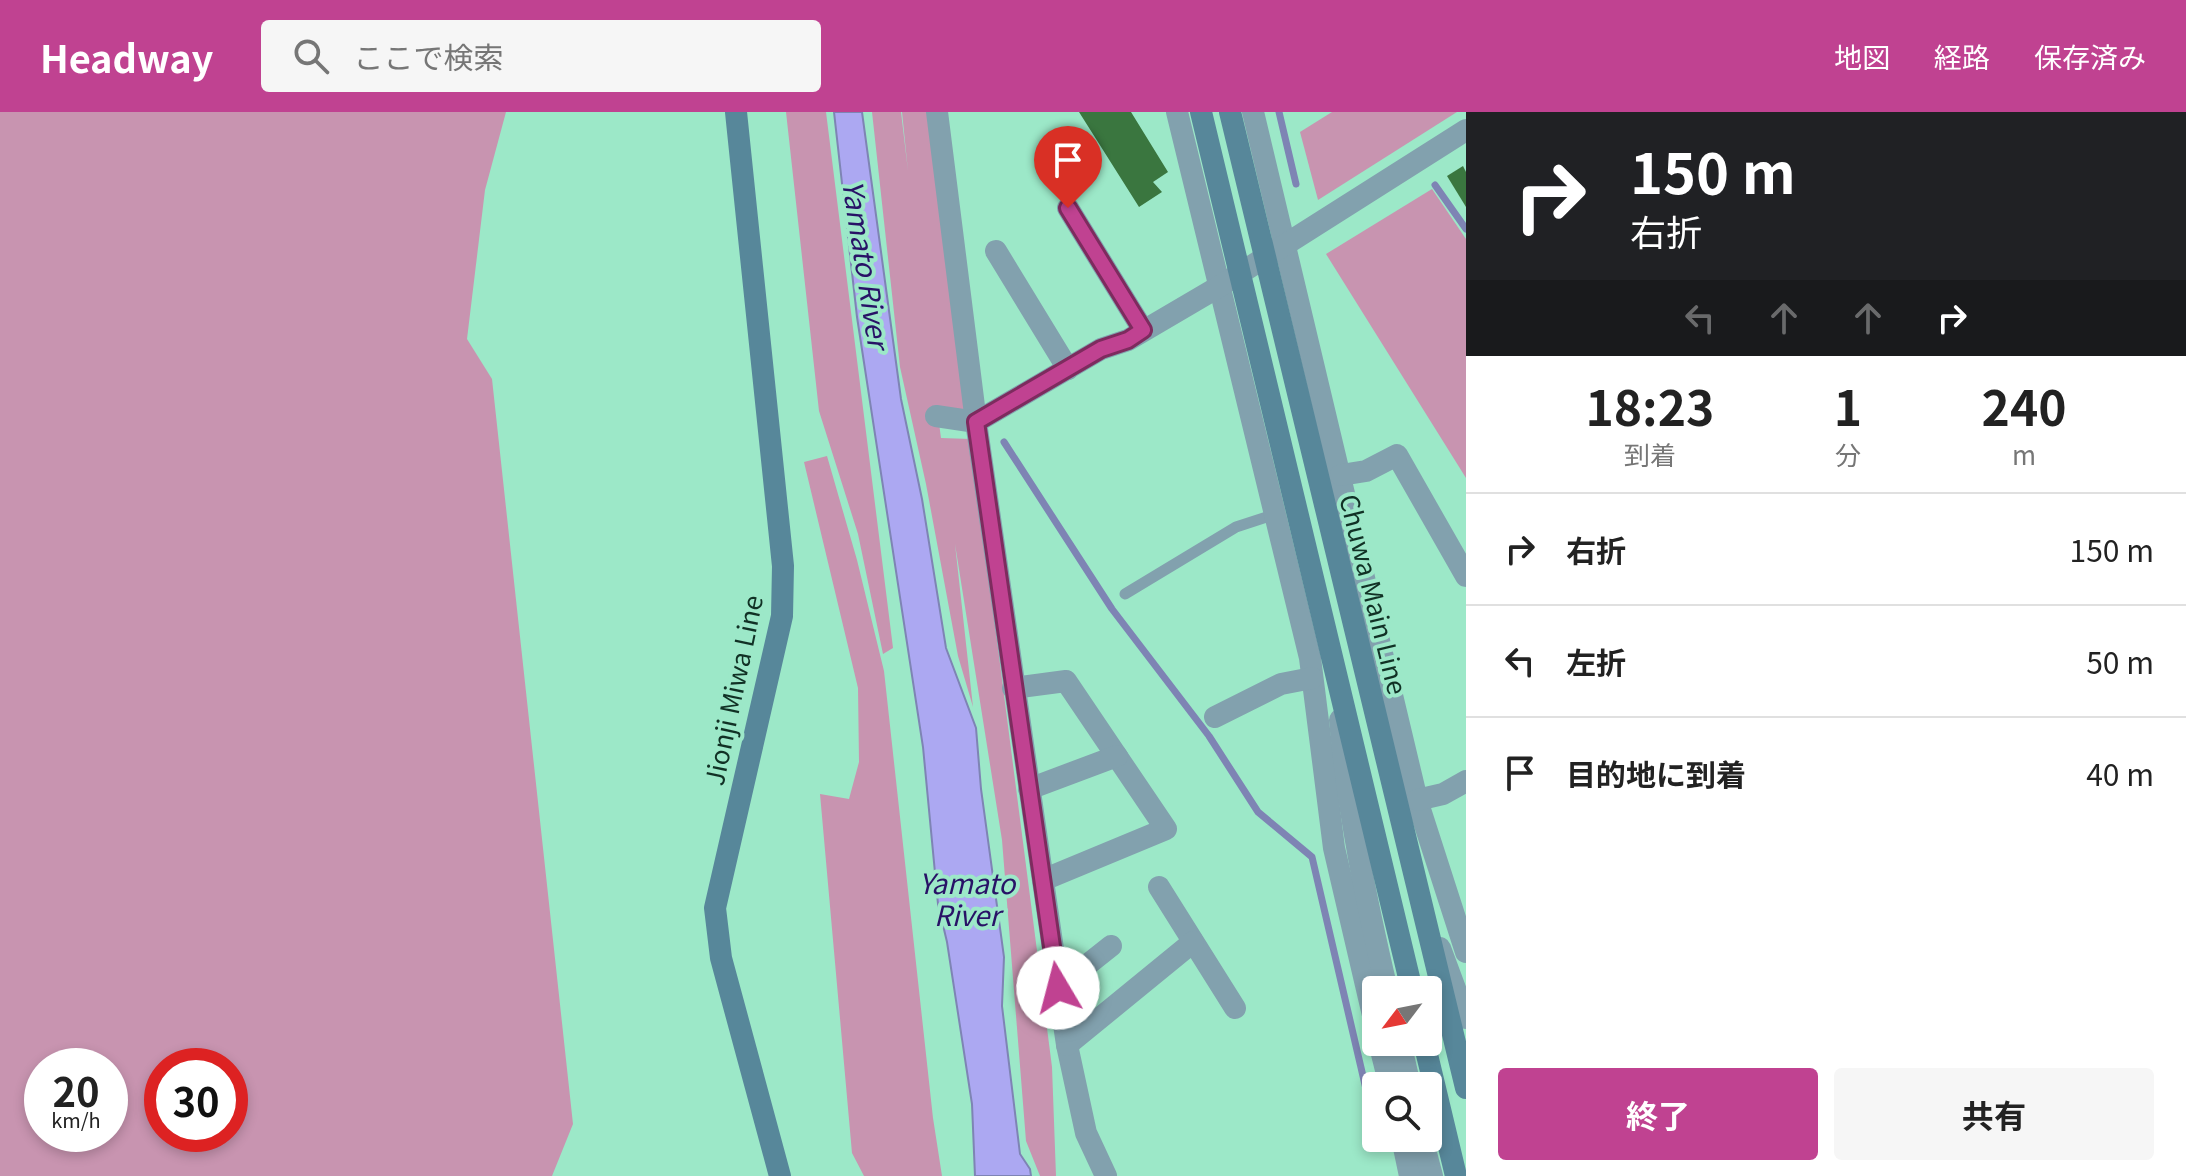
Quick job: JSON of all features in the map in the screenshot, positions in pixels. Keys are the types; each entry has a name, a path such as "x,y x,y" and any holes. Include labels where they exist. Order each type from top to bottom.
{"main road":[{"name":"Jionji Miwa Line","path":"736,112 783,566 782,616 715,908 721,958 780,1176"},
{"path":"1201,112 1409,976"},
{"name":"Chuwa Main Line","path":"1230,112 1466,1088"},
{"path":"1427,1056 1456,1176"}],"street":[{"path":"937,112 1013,688 1067,1045 1086,1133 1106,1176"},
{"path":"1177,112 1310,658 1334,848 1364,976"},
{"path":"1253,112 1417,800 1466,952"},
{"path":"936,416 976,422 1101,349 1128,340 1220,286 1466,130"},
{"path":"1068,208 1143,330"},
{"path":"996,251 1068,369"},
{"path":"1341,475 1366,471 1397,455 1466,576"},
{"path":"1336,672 1346,786 1361,879 1384,976"},
{"path":"1215,717 1281,684 1312,678"},
{"path":"1013,688 1066,681 1166,829 1043,880"},
{"path":"1029,789 1117,756"},
{"path":"1417,800 1443,794 1466,781"},
{"path":"1416,883 1466,1018"},
{"path":"1159,887 1235,1008"},
{"path":"1067,1045 1193,942"},
{"path":"1058,988 1111,946"},
{"path":"1405,1152 1410,1176"},
{"path":"1426,1152 1432,1176"}],"lane":[{"path":"1125,594 1236,527 1273,515"}],"shaded area":[{"path":"0,112 506,112 485,190 467,339 492,379 573,1124 552,1176 0,1176"},
{"path":"786,112 826,112 893,648 883,654 858,534 819,411"},
{"path":"872,112 901,112 908,171 902,112 932,112 969,422 938,416 941,438 971,439 1052,1067 1056,1176 1040,1176 1026,1141 1002,840 955,544 973,707 958,656 926,484 900,367"},
{"path":"1332,112 1457,112 1318,200 1300,132"},
{"path":"1432,189 1466,239 1466,478 1326,254"},
{"path":"827,456 884,671 942,1176 864,1176 852,1153 820,794 849,799 859,762 858,688 804,462"}],"water":[{"name":"Yamato River","path":"834,112 862,112 901,399 922,499 946,648 976,728 981,789 1004,957 1002,1006 1020,1154 1031,1176 975,1176 972,1104 947,942 938,904 923,747 857,317"}],"building":[{"path":"1079,112 1131,112 1168,172 1153,182 1162,192 1139,207"},
{"path":"1463,166 1466,172 1466,207 1447,176"}],"waterway":[{"path":"1279,112 1296,184"},
{"path":"1435,185 1466,229"},
{"path":"1004,442 1112,609 1209,736 1258,812 1312,857 1362,1072"}],"route":[{"path":"1058,988 976,422 1101,349 1128,340 1143,330 1068,208"}]}
